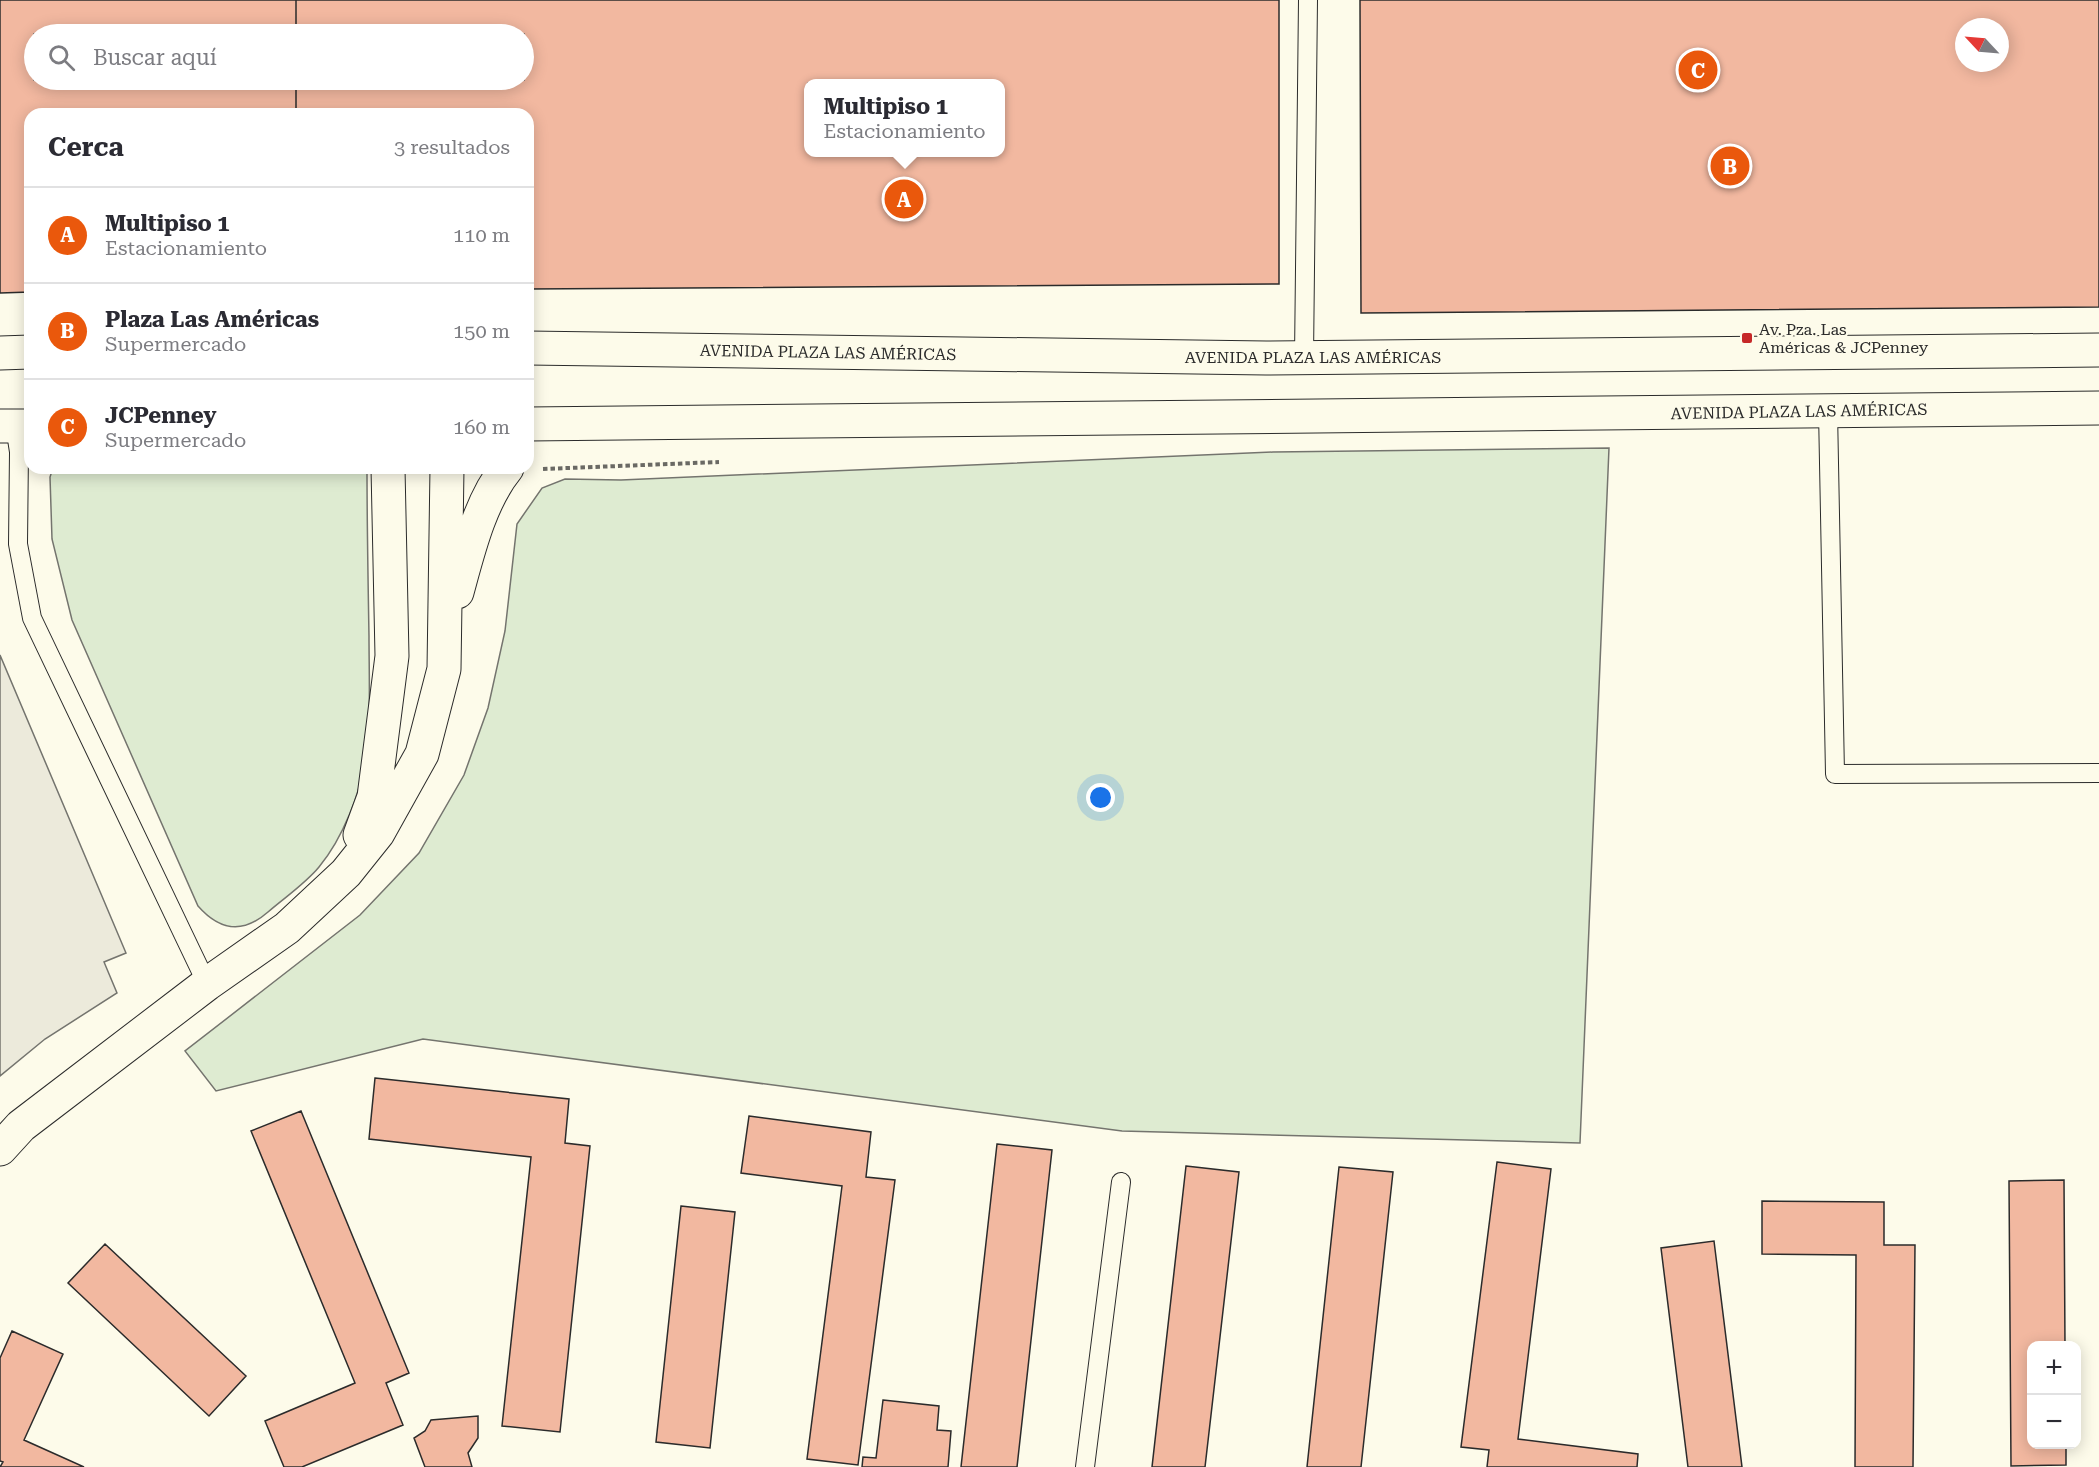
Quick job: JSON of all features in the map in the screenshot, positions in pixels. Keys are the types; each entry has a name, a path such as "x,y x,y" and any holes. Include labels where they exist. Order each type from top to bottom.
{"street":[{"name":"AVENIDA PLAZA LAS AMÉRICAS","path":"534,348 1304,358 2099,350"},
{"path":"0,353 24,352"},
{"name":"AVENIDA PLAZA LAS AMÉRICAS","path":"543,423 2099,408"},
{"path":"534,437 543,423"},
{"path":"346,873 374,797 392,656 388,474"},
{"path":"0,1149 21,1126 207,984 287,928 346,873 378,833 422,754 444,669 447,474"},
{"path":"444,640 468,552 492,492 503,474"}],"lane":[{"path":"1304,358 1308,0"},
{"path":"1828,411 1835,774 2099,773"},
{"path":"15,426 19,453 18,544 32,618 207,984"},
{"path":"1085,1467 1121,1182"}],"green space":[{"path":"1609,448 1580,1143 1122,1131 423,1039 216,1091 185,1051 360,915 419,853 464,775 488,708 505,631 517,524 542,488 565,479 621,480 1273,452"},
{"path":"51,474 367,474 369,710 364,769 350,814 328,855 294,891 250,924 232,927 223,925 198,906 72,620 52,539"}],"shaded area":[{"path":"0,655 126,953 104,962 117,993 45,1039 0,1076"}],"building":[{"path":"0,0 296,0 296,24 24,24 24,90 296,90 296,108 24,108 24,292 0,293"},
{"path":"296,0 1279,0 1279,284 534,289 534,108 296,108 296,90 534,90 534,24 296,24"},
{"path":"1360,0 2099,0 2099,307 1361,313"},
{"path":"375,1078 569,1099 565,1143 590,1146 560,1432 502,1426 531,1157 369,1139"},
{"path":"301,1111 409,1373 386,1383 403,1425 302,1467 284,1467 265,1421 355,1383 251,1131"},
{"path":"749,1116 871,1132 866,1177 895,1180 858,1465 807,1459 842,1186 741,1173"},
{"path":"997,1144 1052,1150 1017,1467 961,1467"},
{"path":"1497,1162 1551,1169 1518,1439 1638,1454 1637,1467 1487,1467 1489,1450 1461,1447"},
{"path":"1186,1166 1239,1172 1205,1467 1152,1467"},
{"path":"1339,1167 1393,1172 1361,1467 1307,1467"},
{"path":"2064,1180 2065,1341 2027,1341 2027,1449 2066,1449 2066,1465 2011,1466 2009,1181"},
{"path":"1762,1201 1884,1202 1884,1245 1915,1245 1913,1467 1855,1467 1856,1255 1762,1254"},
{"path":"681,1206 735,1212 710,1448 656,1442"},
{"path":"1714,1241 1742,1467 1688,1467 1661,1248"},
{"path":"105,1244 246,1376 209,1416 68,1283"},
{"path":"12,1331 63,1354 24,1440 84,1467 0,1467 3,1462 0,1461 0,1358"},
{"path":"883,1400 939,1406 937,1430 951,1431 948,1467 862,1467 863,1457 876,1458"},
{"path":"478,1416 478,1438 468,1453 472,1467 425,1467 414,1438 425,1431 431,1420"}],"place":[{"name":"JCPenney","path":"1698,70"},
{"name":"Plaza Las Américas","path":"1730,166"},
{"name":"Multipiso 1","path":"904,199"},
{"name":"Av. Pza. Las Américas & JCPenney","path":"1747,338"}]}
